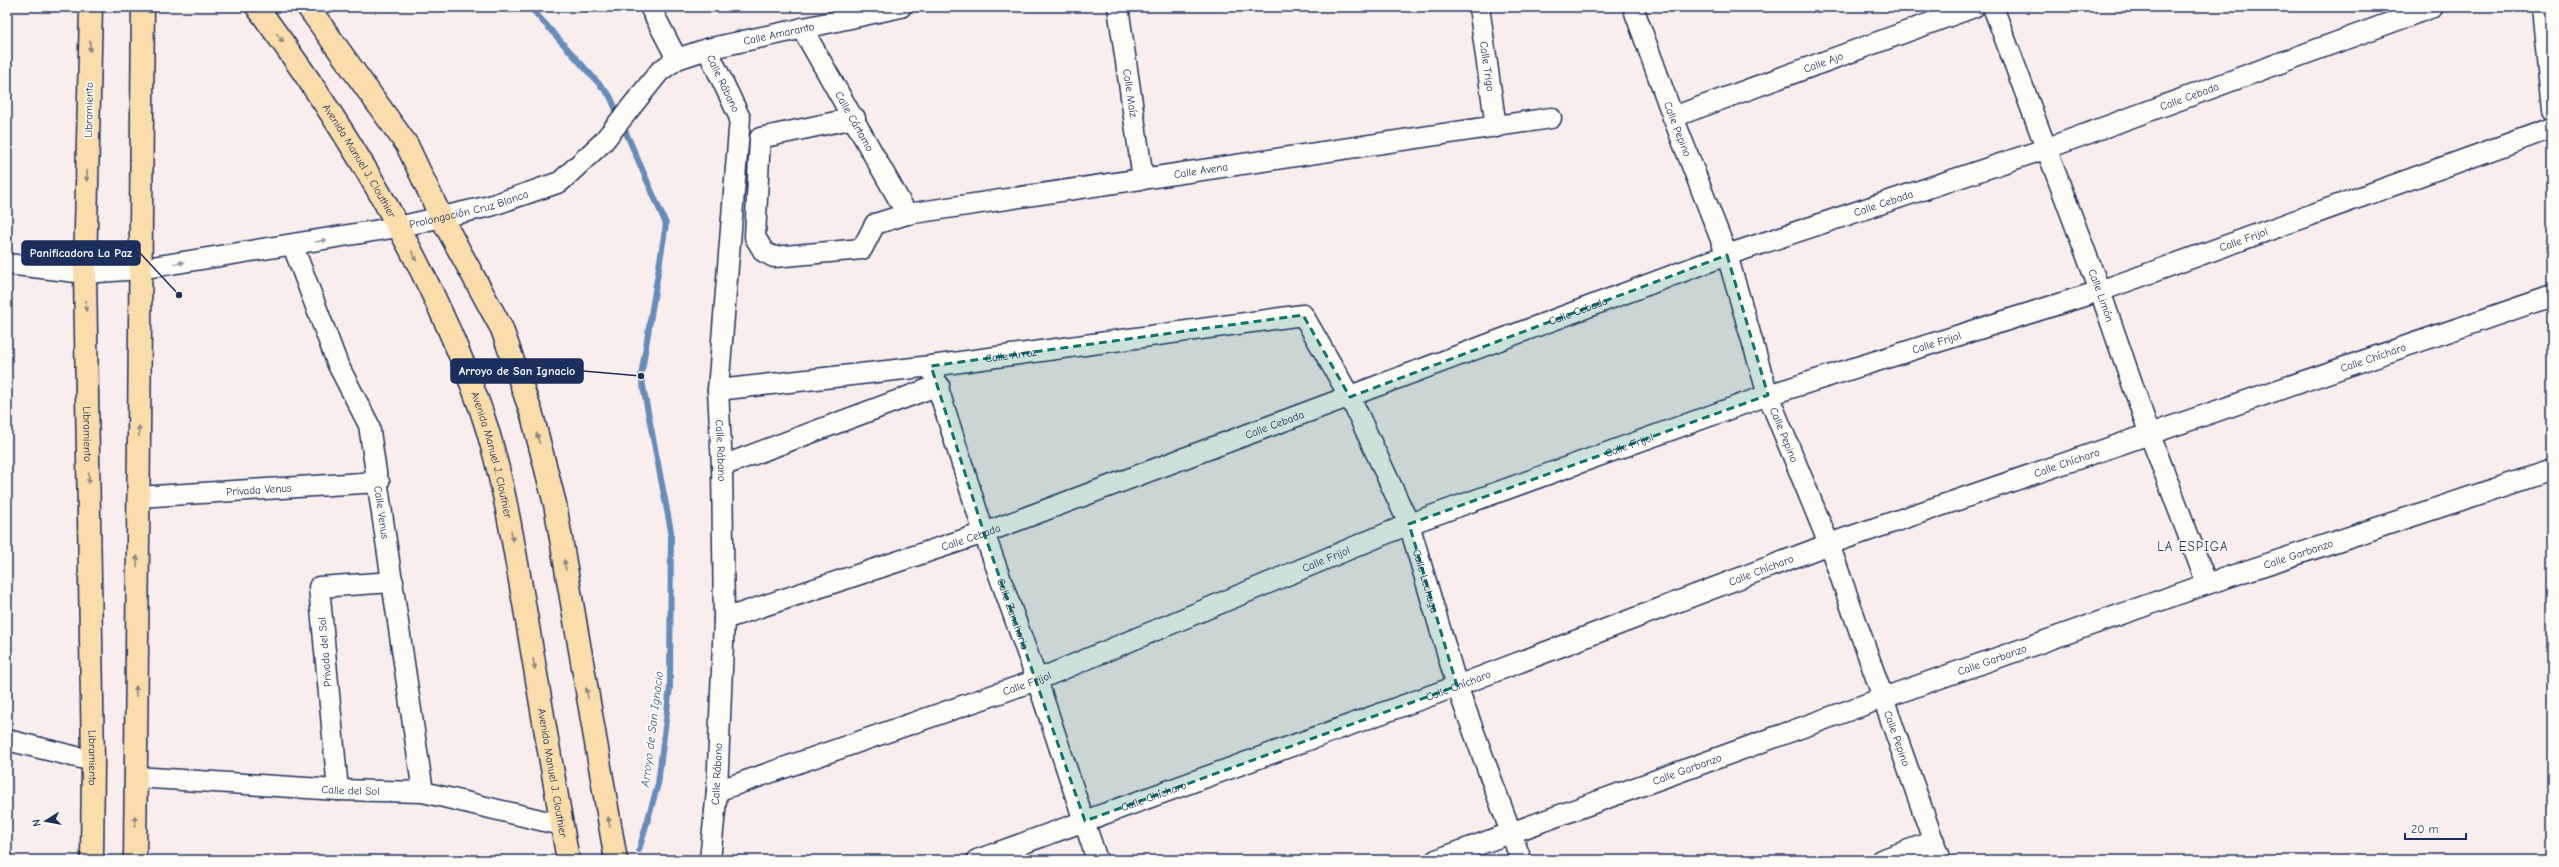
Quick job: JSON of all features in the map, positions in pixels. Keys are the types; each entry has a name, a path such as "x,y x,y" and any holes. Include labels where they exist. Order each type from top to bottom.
{"main road":[{"name":"Libramiento","path":"91,7 85,273 94,761 92,860"},
{"path":"135,860 143,7"},
{"name":"Avenida Manuel J. Clouthier","path":"257,7 297,62 348,137 398,227 438,302 481,412 504,493 568,860"},
{"path":"308,7 407,145 441,217 502,329 532,415 555,504 616,860"}],"street":[{"path":"650,7 676,59"},
{"name":"Calle Amaranto","path":"660,71 676,59 707,49 901,7"},
{"name":"Calle Maíz","path":"1118,7 1143,179"},
{"name":"Calle Trigo","path":"1479,7 1496,127"},
{"name":"Calle Pepino","path":"1633,7 1673,117 1727,255 1768,395 1829,544 1940,860"},
{"name":"Calle Ajo","path":"1673,117 1974,7"},
{"name":"Calle Limón","path":"1993,7 2045,149 2100,291 2150,435 2207,584"},
{"name":"Calle Cebada","path":"724,619 984,533 1727,255 2045,149 2433,7"},
{"path":"2542,7 2549,38 2552,110"},
{"name":"Calle Cártamo","path":"802,28 907,214"},
{"name":"Calle Rábano","path":"707,49 740,118 718,390 722,466 724,619 718,791 710,860"},
{"name":"Prolongación Cruz Blanca","path":"7,264 85,273 140,269 293,246 398,227 490,206 560,182 603,142 660,71"},
{"name":"Calle Avena","path":"854,118 760,138 755,237 764,252 774,258 862,249 875,224 907,214 1551,118"},
{"name":"Calle Frijol","path":"718,791 1037,680 1409,524 1768,395 2100,291 2552,128"},
{"name":"Calle Venus","path":"293,246 338,366 369,425 379,482 423,792"},
{"name":"Calle Chícharo","path":"977,860 1457,686 1829,544 2552,296"},
{"name":"Calle Arroz","path":"718,390 931,366 1303,314"},
{"name":"Calle Lechuga","path":"1303,314 1350,397 1409,524 1457,686 1521,860"},
{"name":"Calle Zanahoria","path":"931,366 939,385 984,533 1037,680 1097,860"},
{"path":"722,466 939,385"},
{"name":"Calle Garbanzo","path":"1436,860 1883,698 2207,584 2552,470"},
{"name":"Privada Venus","path":"138,497 379,482"},
{"name":"Privada del Sol","path":"338,790 319,587 393,582"},
{"path":"7,740 94,761"},
{"name":"Calle del Sol","path":"136,777 338,790 423,792 561,825"},
{"path":"1881,860 1934,841"}],"highlighted area":[{"path":"1727,255 1768,395 1409,524 1457,686 1085,821 984,533 931,366 1303,315 1350,397"}],"waterway":[{"name":"Arroyo de San Ignacio","path":"530,7 610,96 666,224 641,376 671,531 670,687 658,784 639,850"}],"place":[{"name":"Panificadora La Paz","path":"179,295"},
{"name":"Arroyo de San Ignacio","path":"641,376"}],"district":[{"name":"LA ESPIGA","path":"2193,546"}]}
